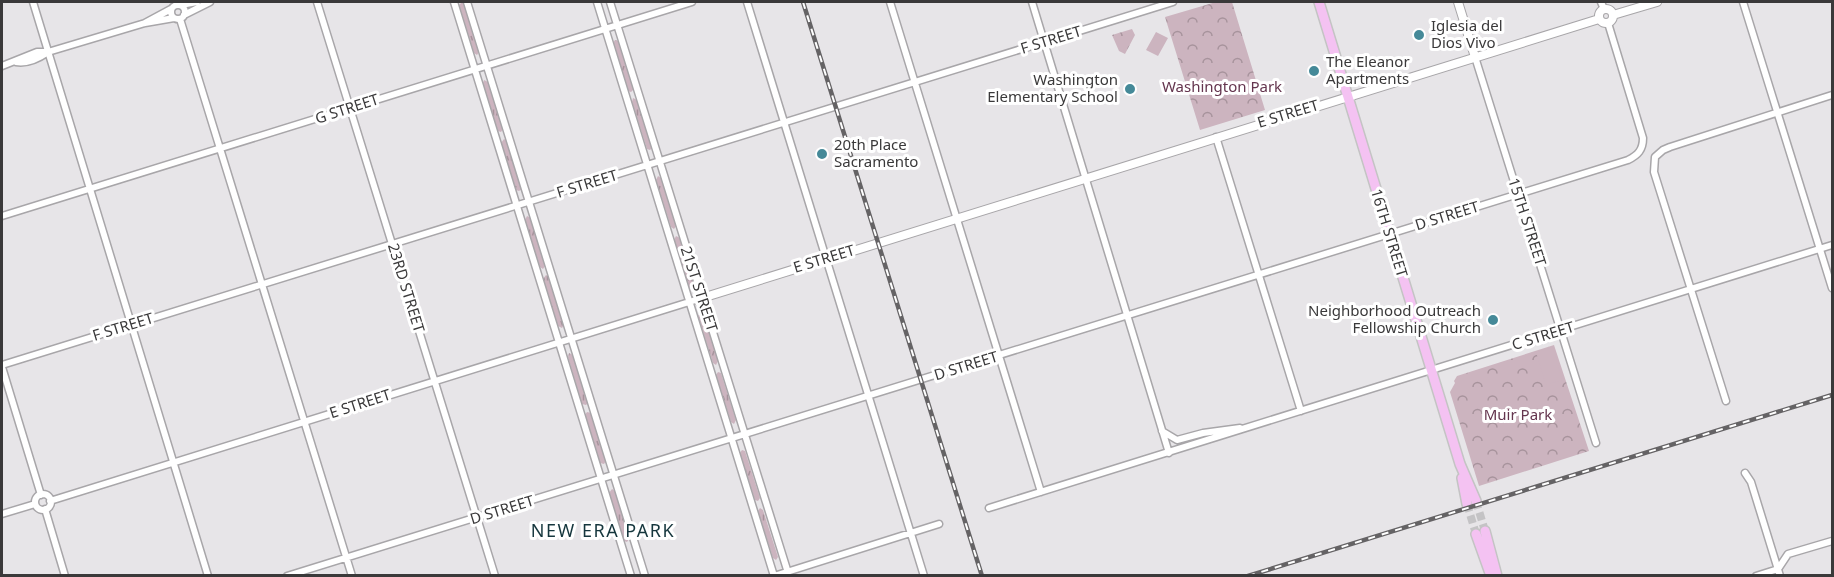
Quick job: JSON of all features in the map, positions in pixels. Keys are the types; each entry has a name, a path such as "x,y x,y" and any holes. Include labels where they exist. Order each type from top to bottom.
{"main road":[{"name":"16TH STREET","path":"1318,2 1472,502"},
{"path":"1491,576 1481,533 1497,576"}],"street":[{"path":"33,2 208,576"},
{"path":"145,22 176,5 197,2"},
{"path":"2,66 37,52 48,52 145,22 180,17 209,2"},
{"name":"23RD STREET","path":"317,2 495,576"},
{"path":"454,2 631,576"},
{"path":"467,2 645,576"},
{"name":"21ST STREET","path":"597,2 774,575"},
{"name":"21ST STREET","path":"610,2 788,573"},
{"name":"G STREET","path":"2,216 692,2"},
{"path":"747,2 924,576"},
{"path":"890,2 1041,492"},
{"path":"1032,2 1129,315 1169,453"},
{"name":"F STREET","path":"2,366 1173,2"},
{"name":"15TH STREET","path":"1458,2 1596,443"},
{"path":"1613,15 1657,2"},
{"path":"1743,2 1833,288"},
{"path":"176,5 170,13 180,17"},
{"path":"176,5 184,9 180,17 352,576"},
{"path":"1603,5 1613,15 1612,21 1608,23 1601,22 1599,19 1603,5"},
{"name":"E STREET","path":"50,501 1599,19"},
{"name":"D STREET","path":"287,576 1623,162 1641,150 1642,133 1608,23"},
{"path":"1725,401 1654,172 1655,157 1670,147 1833,95"},
{"path":"1216,137 1301,411"},
{"name":"C STREET","path":"989,508 1833,245"},
{"path":"2,366 41,495"},
{"name":"C STREET","path":"1161,430 1177,440 1203,433 1254,427"},
{"path":"1744,473 1751,482 1779,572"},
{"path":"41,495 47,496 50,501 49,506 45,509 39,509 35,504 36,498 41,495"},
{"path":"2,514 35,504"},
{"path":"45,509 65,576"},
{"path":"774,575 788,573 939,524"},
{"path":"1779,572 1788,554 1833,541"},
{"path":"1756,576 1779,572"}],"green space":[{"path":"462,2 479,52 477,55 474,53 459,5"},
{"name":"Washington Park","path":"1216,2 1232,2 1265,110 1200,130 1165,17"},
{"path":"1132,29 1135,35 1125,54 1119,51 1112,35"},
{"path":"1156,32 1168,38 1158,56 1146,50"},
{"path":"615,40 619,41 634,89 631,92 628,91 613,43"},
{"path":"484,80 488,82 503,129 501,132 498,131"},
{"path":"633,98 637,100 652,148 650,150 647,149 632,102"},
{"path":"504,139 507,141 522,189 519,191 516,190 501,143"},
{"path":"658,176 661,178 676,226 674,229 671,227 656,180"},
{"path":"527,216 531,218 545,266 543,269 540,267 525,220"},
{"path":"676,236 680,238 695,286 693,289 689,287 674,240"},
{"path":"546,275 549,277 564,325 562,328 558,326 543,279"},
{"path":"700,313 703,314 718,361 716,365 713,363 698,316"},
{"name":"Muir Park","path":"1554,345 1589,451 1479,486 1450,392 1454,381 1457,376"},
{"path":"1553,347 1562,380 1546,385 1536,352"},
{"path":"569,353 573,355 588,403 586,405 582,404 568,357"},
{"path":"718,372 721,373 736,420 734,424 731,422 716,375"},
{"path":"587,412 591,413 606,461 604,464 600,463 585,415"},
{"path":"742,450 745,451 760,498 758,501 755,500 740,453"},
{"path":"612,489 615,491 629,539 627,542 624,541 609,493"},
{"path":"760,508 763,510 778,557 776,560 773,558 758,511"}],"tunnel":[{"path":"1476,501 1485,531"},
{"path":"1467,504 1476,534"}],"railway":[{"path":"803,2 982,576"},
{"path":"1248,576 1832,395"}],"place":[{"name":"Iglesia del Dios Vivo","path":"1419,35"},
{"name":"The Eleanor Apartments","path":"1314,71"},
{"name":"Washington Elementary School","path":"1130,89"},
{"name":"20th Place Sacramento","path":"822,154"},
{"name":"Neighborhood Outreach Fellowship Church","path":"1493,320"}],"district":[{"name":"NEW ERA PARK","path":"603,531"}]}
